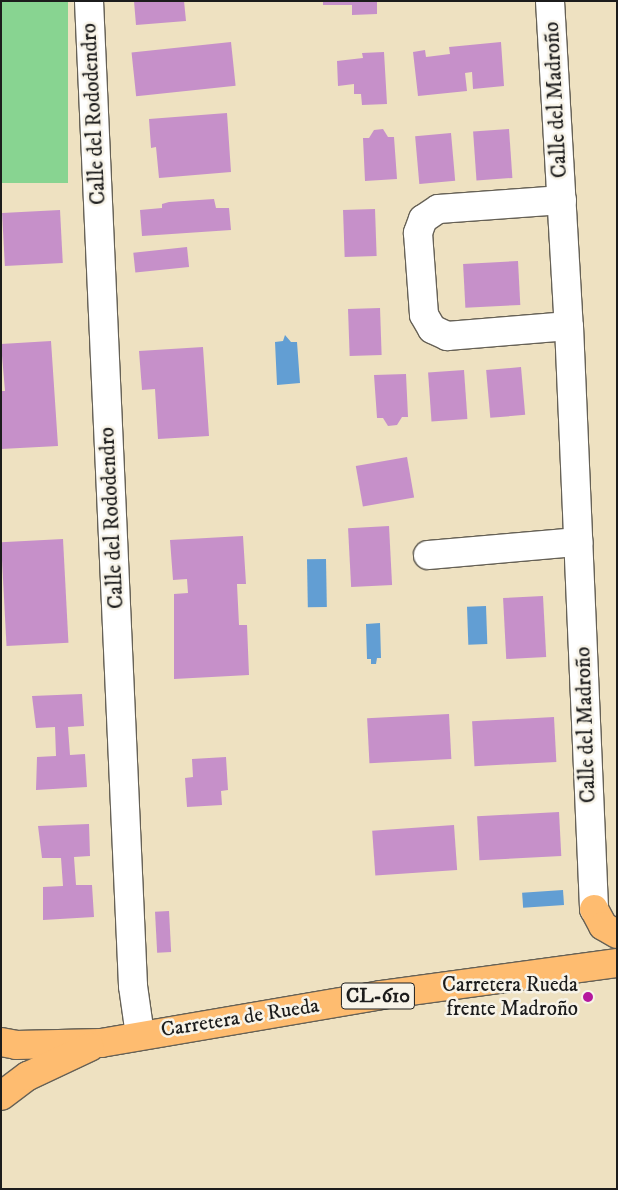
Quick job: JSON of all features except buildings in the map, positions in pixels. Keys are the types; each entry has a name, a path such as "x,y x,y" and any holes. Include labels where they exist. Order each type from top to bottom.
{"main road":[{"path":"594,909 603,926 617,934"},
{"name":"Carretera de Rueda","path":"1,1042 16,1045 101,1042 372,997 617,963"},
{"name":"Carretera de Rueda","path":"1,1096 28,1076 101,1042"}],"street":[{"name":"Calle del Rododendro","path":"89,1 133,976 140,1035"},
{"name":"Calle del Madroño","path":"550,1 569,326 594,909"},
{"name":"Calle del Madroño","path":"562,200 438,209 423,218 418,233 424,315 432,329 447,336 569,326"},
{"path":"428,555 578,542"}],"green space":[{"path":"1,1 68,1 68,183 1,183"}],"water":[{"path":"285,335 291,342 297,342 300,383 277,385 275,342 283,341"},
{"path":"307,559 326,559 327,607 308,607"},
{"path":"486,606 487,644 468,645 467,607"},
{"path":"380,623 381,658 377,658 376,664 371,664 371,659 367,659 366,624"},
{"path":"563,890 564,905 523,908 522,893"}],"place":[{"name":"Carretera Rueda frente Madroño","path":"588,997"}]}
